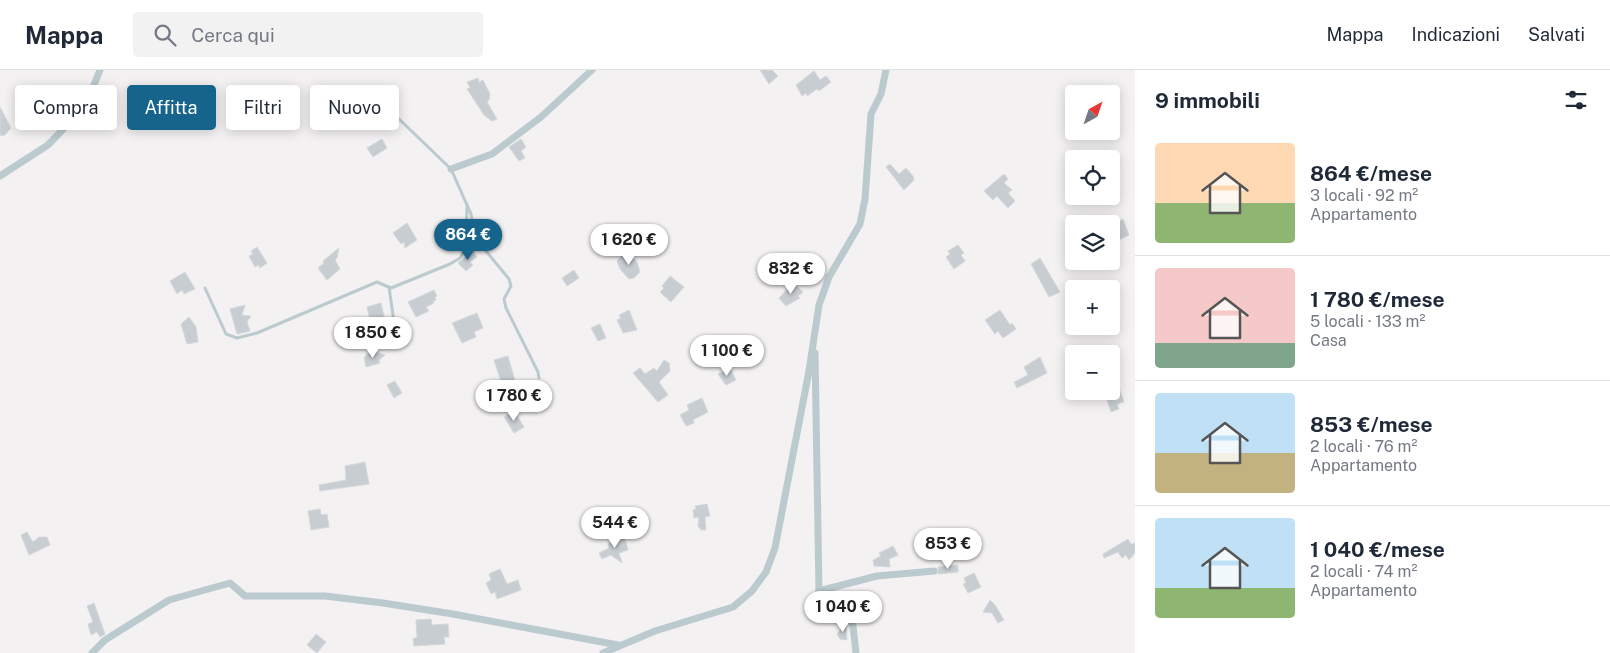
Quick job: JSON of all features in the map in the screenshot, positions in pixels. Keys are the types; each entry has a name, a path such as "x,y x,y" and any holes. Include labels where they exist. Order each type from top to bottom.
{"street":[{"path":"0,176 48,145 86,105 100,70"},
{"path":"451,169 492,154 541,116 592,70"},
{"path":"603,653 655,630 733,607 752,591 766,572 775,548 819,305 829,277 860,224 865,199 871,114 881,94 886,70"},
{"path":"815,333 819,591"},
{"path":"819,591 877,576 934,571"},
{"path":"92,653 105,640 169,600 230,583 245,596 325,596 383,603 618,645"},
{"path":"819,591 849,615 853,626 856,653"}],"lane":[{"path":"399,119 451,169 467,204 474,232 481,245 509,279 511,286 504,299 506,308 538,372 539,378"},
{"path":"205,288 226,334 237,338 257,333 377,282 391,288 450,264 460,258 466,248 467,204"},
{"path":"389,287 396,336"},
{"path":"615,653 618,645"}],"building":[{"path":"760,70 772,70 778,76 769,84"},
{"path":"814,71 820,80 826,76 831,82 819,91 817,89 807,96 806,93 802,96 796,85"},
{"path":"478,78 479,82 483,80 490,94 487,102 497,119 492,121 484,115 467,89 470,88 467,82"},
{"path":"0,107 11,128 5,135 0,136"},
{"path":"382,139 387,148 373,157 367,148"},
{"path":"521,139 526,147 521,151 525,158 519,161 509,147"},
{"path":"890,164 899,174 906,168 913,176 914,180 904,190 886,167"},
{"path":"1004,174 1008,179 1004,183 1012,190 1008,193 1015,201 1008,208 997,196 993,200 984,191"},
{"path":"1123,219 1129,235 1120,240 1120,221"},
{"path":"407,223 417,240 405,248 404,242 401,244 393,233"},
{"path":"958,245 964,253 961,255 965,261 954,269 946,257 950,254 948,251"},
{"path":"257,247 267,263 260,268 258,265 255,267 249,256 253,254 251,251"},
{"path":"339,248 335,260 340,269 327,280 318,268 324,263 323,261"},
{"path":"473,250 477,257 470,262 473,265 466,271 458,263"},
{"path":"633,252 631,255 637,262 640,272 634,278 629,279 620,269 617,261 623,254"},
{"path":"1040,258 1060,292 1049,297 1031,264"},
{"path":"574,270 579,278 567,286 562,278"},
{"path":"185,272 195,289 184,294 182,290 177,294 170,281"},
{"path":"670,276 684,287 671,302 660,292"},
{"path":"793,283 803,292 798,296 800,298 786,306 779,298"},
{"path":"434,290 437,296 435,297 436,300 433,301 434,303 426,307 429,311 416,317 408,302"},
{"path":"381,303 385,321 371,324 367,307"},
{"path":"245,305 242,315 251,316 247,322 250,331 237,334 230,309"},
{"path":"629,310 637,330 623,333 617,320 621,318 619,315"},
{"path":"1000,310 1010,325 1012,323 1016,329 1003,338 998,331 995,334 985,320"},
{"path":"477,313 483,328 474,332 476,337 462,343 452,323"},
{"path":"189,317 196,327 198,342 187,344 181,324"},
{"path":"600,324 606,338 598,341 591,328"},
{"path":"376,352 385,355 379,360 380,363 366,367 364,358 367,354"},
{"path":"508,356 515,381 502,385 494,360"},
{"path":"1040,357 1047,373 1017,388 1014,382 1028,375 1024,367"},
{"path":"664,360 669,363 670,371 659,382 668,395 658,402 633,373 640,368 645,374 654,368 657,371"},
{"path":"730,368 736,380 726,385 718,374"},
{"path":"395,381 402,393 394,398 387,385"},
{"path":"1120,391 1124,402 1117,404 1119,409 1111,412 1107,400 1120,400"},
{"path":"702,398 708,412 693,420 694,423 686,426 680,415 689,410 687,405"},
{"path":"514,411 524,427 514,433 504,417"},
{"path":"365,462 369,484 320,491 319,485 346,480 345,466"},
{"path":"707,504 710,516 705,517 706,530 701,530 698,526 699,517 694,518 693,510 696,509 695,506"},
{"path":"320,509 321,515 327,514 329,527 311,530 308,511"},
{"path":"27,532 33,542 39,537 47,537 50,545 29,555 21,535"},
{"path":"624,535 628,550 619,553 622,563 611,555 602,559 599,553 609,548 608,544"},
{"path":"1128,539 1131,544 1135,543 1135,553 1129,560 1126,555 1122,558 1118,552 1104,558 1103,554"},
{"path":"893,546 898,555 889,559 890,567 874,566 873,560 881,556 879,553"},
{"path":"958,565 958,572 938,574 938,567"},
{"path":"500,569 507,584 518,580 521,590 497,599 495,592 491,594 486,583 491,580 489,574"},
{"path":"974,573 981,587 968,593 963,584 966,583 964,578"},
{"path":"990,600 1004,620 998,623 992,613 983,612"},
{"path":"94,603 105,634 100,637 97,632 91,635 88,624 93,622 87,606"},
{"path":"431,619 432,625 448,624 449,637 444,637 445,644 414,646 413,638 417,638 416,620"},
{"path":"846,623 847,640 840,639 837,634"},
{"path":"316,634 326,642 317,653 307,645"}]}
